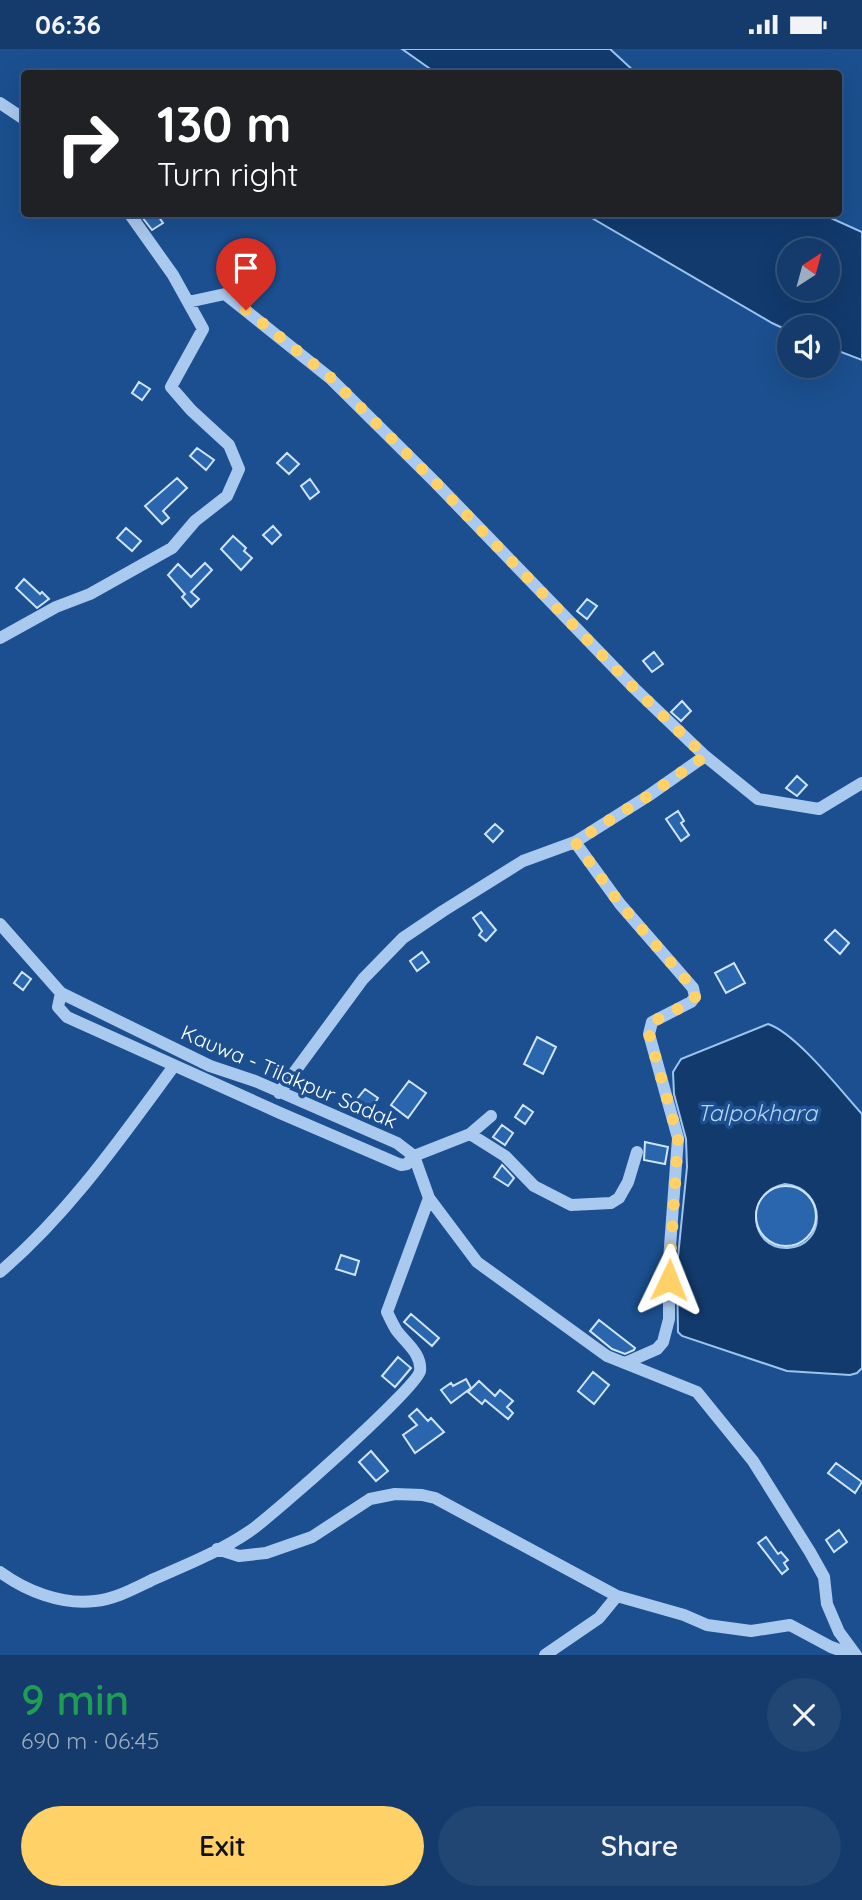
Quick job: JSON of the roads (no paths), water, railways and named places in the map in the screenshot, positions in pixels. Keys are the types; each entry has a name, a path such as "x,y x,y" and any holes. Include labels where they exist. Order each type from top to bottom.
{"street":[{"path":"0,103 21,118"},
{"path":"0,638 56,607 90,594 172,548 195,521 228,496 239,469 229,445 191,410 171,387 203,329 173,275 132,217"},
{"path":"188,302 225,294 330,377 634,688 705,756 758,799 819,809 862,782"},
{"path":"279,1093 363,979 403,939 523,861 575,842 705,756"},
{"path":"575,842 620,904 693,988 695,997 691,1002 652,1022 649,1034 678,1138 669,1260 669,1319 663,1342 657,1349 625,1363"},
{"name":"Kauwa - Tilakpur Sadak","path":"0,924 61,993 163,1044 397,1143 414,1156"},
{"path":"61,993 58,1007 68,1017 401,1165 407,1164 414,1156 470,1134 491,1117"},
{"path":"0,1272 71,1201 174,1066"},
{"path":"470,1134 505,1156 534,1186 571,1205 611,1203 619,1198 628,1182 637,1152"},
{"path":"414,1156 429,1198 477,1262 607,1356 697,1392 753,1461 810,1552 824,1577 827,1604 839,1632 854,1655"},
{"path":"0,1572 20,1587 60,1599 93,1601 114,1597 250,1531 317,1474 409,1389 420,1373 419,1358 396,1329 387,1312 429,1198"},
{"path":"217,1549 239,1556 266,1553 312,1537 370,1499 394,1494 435,1497 617,1596 684,1615 708,1625 751,1631 790,1625 831,1647 854,1655"},
{"path":"545,1655 599,1618 617,1596"}],"water":[{"path":"402,49 610,49 633,70 432,70"},
{"path":"590,217 829,217 862,232 862,360 840,352 840,315 777,315 777,325"},
{"name":"Talpokhara","path":"768,1024 805,1050 862,1114 862,1368 857,1373 850,1375 787,1371 682,1336 678,1332 677,1267 687,1167 686,1139 674,1094 673,1072 681,1059","holes":["785,1184 799,1188 809,1195 815,1205 815,1228 810,1238 801,1245 788,1248 775,1246 765,1240 759,1231 757,1208 771,1189"]}]}
